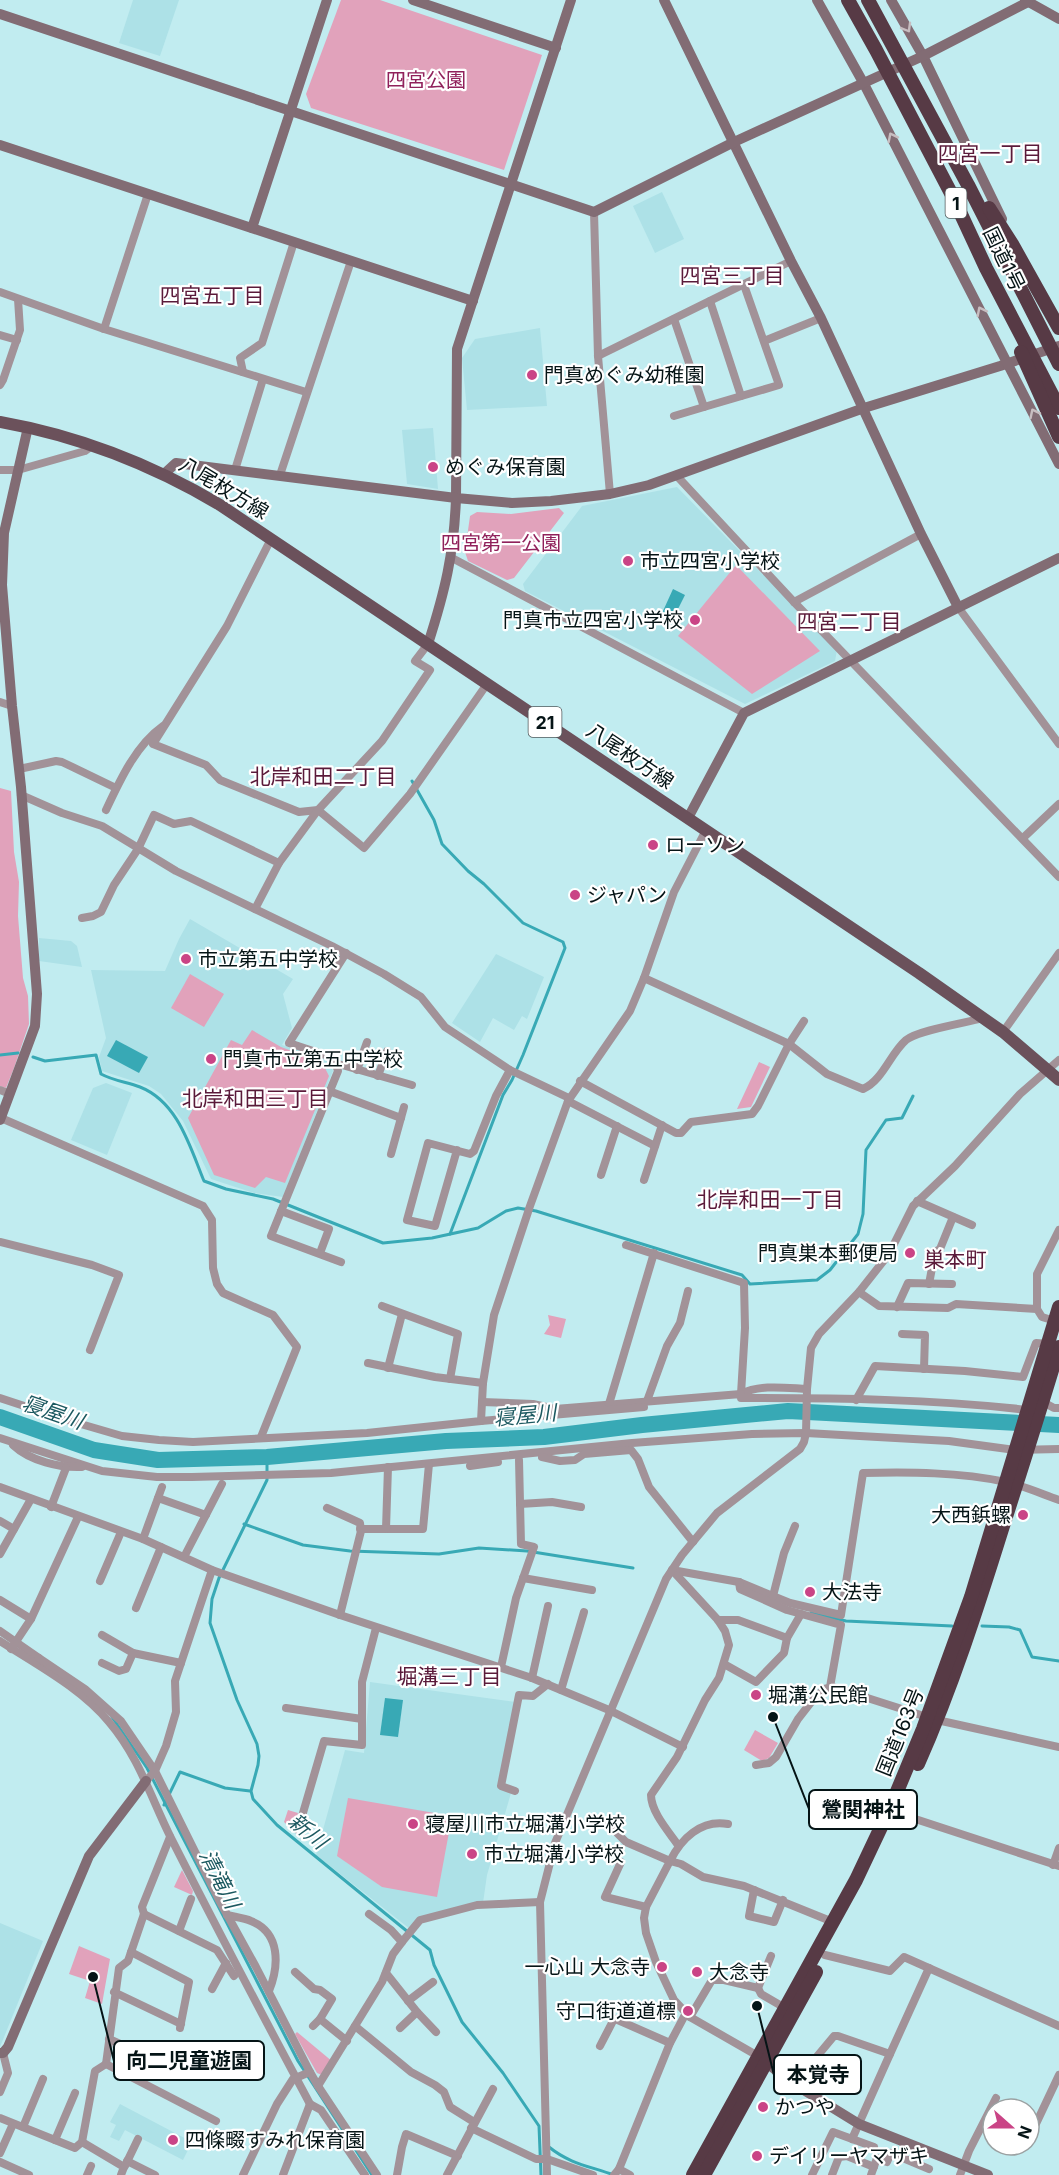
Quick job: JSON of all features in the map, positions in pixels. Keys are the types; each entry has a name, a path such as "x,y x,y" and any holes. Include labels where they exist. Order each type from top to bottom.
{"highway":[{"name":"国道1号","path":"849,0 948,186 986,268 1059,408"},
{"path":"849,0 878,48 1059,398"},
{"name":"国道1号","path":"869,0 970,184 1059,358"},
{"path":"869,0 968,185 1059,364"},
{"path":"892,40 928,96 993,217 1012,244 1059,328"},
{"path":"986,268 1043,405 1059,437"},
{"name":"国道163号","path":"693,2175 825,1955 897,1813 932,1718 980,1600 1011,1484 1037,1408 1054,1345 1057,1314"},
{"name":"国道163号","path":"704,2175 762,2060 785,2008 833,1922 891,1806 932,1718"}],"main road":[{"name":"八尾枚方線","path":"0,422 28,427 93,445 164,474 220,505 919,973 1003,1032 1059,1080"}],"street":[{"path":"252,228 327,0"},
{"path":"413,0 556,48"},
{"path":"255,909 279,862 318,810 382,741 430,670 415,661 428,644 444,596 452,558 456,498 457,349 572,0"},
{"path":"664,0 821,318 921,534 958,607 1059,744"},
{"path":"817,0 864,84 1059,464"},
{"path":"891,0 923,56 1012,244"},
{"path":"0,14 594,212 734,142 923,56 1027,1 1059,18"},
{"path":"0,145 472,302"},
{"path":"104,329 148,194"},
{"path":"594,212 598,356 610,494"},
{"path":"243,372 240,358 262,343 294,242"},
{"path":"280,475 351,261"},
{"path":"598,356 791,261"},
{"path":"674,416 779,385 744,285"},
{"path":"0,292 104,329 306,392"},
{"path":"1,383 20,330 18,299"},
{"path":"710,301 741,396"},
{"path":"764,341 821,318"},
{"path":"674,319 704,407"},
{"path":"0,335 17,340"},
{"path":"164,474 177,463 512,504 577,499 610,494 676,475 864,408 1059,346"},
{"path":"235,470 263,379"},
{"path":"28,427 4,533 2,585 37,994 35,1026 5,1092 0,1119 203,1206 212,1220 213,1268 217,1284 223,1293 273,1315 297,1347 261,1437"},
{"path":"0,470 18,470 86,451 93,445"},
{"path":"676,475 794,602 1059,877"},
{"path":"794,602 921,534"},
{"path":"271,539 227,627 153,744 206,765 219,780 299,812 318,810 363,848 410,794 487,684"},
{"path":"452,558 744,713"},
{"path":"688,818 744,713 1059,558"},
{"path":"0,702 12,706"},
{"path":"106,810 135,756 150,735 166,724"},
{"path":"19,769 62,762 116,789"},
{"path":"21,795 62,813 102,826 176,871 346,953 421,997 445,1027 510,1070 655,1146"},
{"path":"1023,838 1059,804"},
{"path":"82,918 101,912 114,885 138,849 154,815 174,824 191,821 279,862"},
{"path":"481,1421 483,1383 494,1315 568,1100 630,1011 674,892 706,830"},
{"path":"341,1262 271,1236 338,1071 334,1058 289,1043 346,953"},
{"path":"1003,1032 1059,953"},
{"path":"644,978 789,1044 827,1074 863,1089 872,1085 894,1053 908,1038 983,1018"},
{"path":"580,1080 676,1133 681,1132 691,1122 752,1114 789,1044 804,1021"},
{"path":"357,1070 367,1042"},
{"path":"378,1076 387,1051"},
{"path":"547,2175 540,1902 555,1843 666,1579 717,1513 800,1449 806,1433 807,1389 815,1340 859,1292 889,1254 913,1206 956,1166 1020,1094 1059,1060"},
{"path":"335,1063 412,1085"},
{"path":"457,1150 435,1226 407,1220 429,1143 457,1150 470,1154 474,1151 496,1096 510,1070"},
{"path":"330,1091 401,1118"},
{"path":"391,1154 404,1107"},
{"path":"644,1180 662,1125"},
{"path":"601,1175 617,1126"},
{"path":"917,1202 972,1225"},
{"path":"283,1206 329,1230 320,1253"},
{"path":"929,1284 935,1252 940,1249 953,1217"},
{"path":"1057,1314 1042,1317 1038,1309 1037,1274 1059,1230"},
{"path":"0,1242 92,1265 119,1275 90,1350"},
{"path":"626,1245 744,1283 745,1328 741,1396"},
{"path":"609,1404 654,1253"},
{"path":"897,1307 908,1283 952,1284"},
{"path":"647,1401 667,1346 680,1323 688,1291"},
{"path":"859,1292 879,1306 948,1308 956,1304 1038,1309"},
{"path":"382,1306 458,1334 450,1379"},
{"path":"388,1368 402,1314"},
{"path":"902,1334 925,1335 924,1369"},
{"path":"856,1400 875,1366 1023,1377 1036,1343 1054,1345"},
{"path":"368,1363 483,1383"},
{"path":"0,1398 122,1436 193,1442 367,1433 741,1396 747,1391 775,1388 807,1389"},
{"path":"482,1402 533,1404 555,1409 741,1396 1059,1408"},
{"path":"0,1438 102,1471 157,1477 331,1473 752,1434 806,1433 949,1441 1023,1449 1059,1449"},
{"path":"10,1442 22,1453 66,1468 87,1467"},
{"path":"470,1466 574,1453 579,1449"},
{"path":"542,1457 575,1460 584,1455 631,1450 638,1459 649,1487 693,1542"},
{"path":"501,1667 516,1598 534,1546 521,1544 519,1460"},
{"path":"360,1529 423,1529 429,1464"},
{"path":"386,1529 388,1467"},
{"path":"51,1507 66,1468"},
{"path":"672,1570 740,1582 773,1596 841,1615 863,1473 914,1472 1011,1484 1059,1500"},
{"path":"184,1557 222,1484"},
{"path":"0,1487 143,1539 218,1571 340,1616 548,1684 609,1710 683,1747"},
{"path":"143,1539 162,1487"},
{"path":"158,1498 206,1515"},
{"path":"0,1554 31,1499"},
{"path":"520,1504 552,1502 581,1507"},
{"path":"327,1508 360,1523 340,1616"},
{"path":"14,1645 31,1619 78,1517"},
{"path":"0,1521 14,1529"},
{"path":"773,1596 784,1553 795,1526"},
{"path":"100,1581 121,1532"},
{"path":"136,1608 161,1547"},
{"path":"672,1570 718,1620 728,1637 729,1645 719,1678 705,1700 683,1747 651,1796 651,1801 678,1845"},
{"path":"0,2091 8,2073 2,2053 8,2047 89,1856 150,1776 166,1746 176,1712 175,1681 218,1571"},
{"path":"523,1578 592,1590"},
{"path":"740,1582 740,1589 801,1614 841,1625 830,1687"},
{"path":"0,1600 31,1619"},
{"path":"532,1678 548,1606"},
{"path":"561,1690 584,1612"},
{"path":"724,1664 756,1682 784,1653 787,1638 801,1614"},
{"path":"718,1620 738,1620 787,1638"},
{"path":"298,1830 324,1741 362,1744 362,1682 376,1628"},
{"path":"0,1631 14,1645 84,1698 108,1720 150,1776 153,1800 170,1837 310,2104 321,2110 365,2175"},
{"path":"102,1635 133,1653 181,1663"},
{"path":"0,1641 14,1645"},
{"path":"102,1663 119,1671 126,1669 133,1653"},
{"path":"37,1661 85,1689 121,1721 269,1991 310,2072 377,2175"},
{"path":"515,1791 501,1786 519,1695 533,1696 548,1684"},
{"path":"756,1765 769,1763 776,1757 798,1719 824,1689 830,1687 932,1718 1059,1747"},
{"path":"286,1708 362,1719"},
{"path":"897,1813 1056,1865 1059,1848"},
{"path":"607,1823 626,1842 681,1864 703,1877 783,1900 833,1922"},
{"path":"728,1824 711,1823 702,1826 678,1845 646,1907 644,1918 646,1933 656,1962 674,2000 688,2015 762,2060 794,2084 859,2124 962,2170 988,2175"},
{"path":"106,2064 119,1968 128,1961 144,1914 142,1907 170,1837"},
{"path":"621,1862 605,1897 646,1907"},
{"path":"754,1890 749,1916 774,1922 783,1900"},
{"path":"179,1931 191,1899"},
{"path":"318,2086 356,2026 386,1973 393,1954 420,1920 477,1905 540,1902"},
{"path":"144,1914 217,1950 234,1976"},
{"path":"369,1914 391,1930 402,1942"},
{"path":"227,1916 250,1921 270,1937 276,1950 277,1962 269,1991"},
{"path":"114,1992 180,2026 189,1982 131,1952"},
{"path":"825,1955 890,1971 904,1957 1059,2026"},
{"path":"758,1989 771,1956"},
{"path":"212,1989 226,1963"},
{"path":"852,2139 929,1968"},
{"path":"295,1972 314,1989 320,1990 332,1999 313,2026"},
{"path":"386,1973 435,2032"},
{"path":"630,2175 617,2172 670,2043 712,1980 724,1980 758,1989 761,1994 785,2008"},
{"path":"408,2001 434,1982"},
{"path":"400,2028 417,2013"},
{"path":"604,2014 670,2043"},
{"path":"320,2019 347,2041"},
{"path":"600,2046 614,2019"},
{"path":"356,2026 411,2072 444,2092 450,2107 473,2125 536,2159 547,2159 593,2175"},
{"path":"794,2084 834,2036 890,2054"},
{"path":"109,2039 169,2066"},
{"path":"106,2064 216,2121"},
{"path":"0,2118 75,2148 82,2142 95,2071 106,2064"},
{"path":"243,2175 277,2104 293,2079 310,2072"},
{"path":"1041,2113 1059,2075"},
{"path":"23,2127 43,2079"},
{"path":"447,2175 494,2089"},
{"path":"55,2140 75,2093"},
{"path":"283,2175 310,2104"},
{"path":"0,2153 13,2124"},
{"path":"962,2170 981,2130"},
{"path":"812,2175 833,2132 874,2147"},
{"path":"398,2175 406,2134 458,2156"},
{"path":"124,2168 138,2139"},
{"path":"832,2175 839,2157 847,2156 872,2171 877,2158 887,2162 896,2139"},
{"path":"82,2142 124,2168 155,2175"},
{"path":"891,2153 929,2169"},
{"path":"0,2162 29,2175"},
{"path":"87,2175 91,2166"}],"shaded area":[{"path":"133,0 179,0 160,56 119,43"},
{"path":"662,192 684,239 655,253 633,206"},
{"path":"540,328 547,406 467,410 462,358 475,339"},
{"path":"433,428 438,489 407,484 402,430"},
{"name":"門真市立四宮小学校","path":"677,487 837,650 835,661 745,704 525,591 523,584 582,506"},
{"name":"門真市立第五中学校","path":"190,919 293,979 283,994 292,1028 282,1045 329,1061 333,1071 283,1197 254,1193 211,1179 183,1121 161,1094 149,1086 102,1071 99,1057 106,1038 91,970 165,971"},
{"path":"39,938 71,941 77,946 82,967 39,961"},
{"path":"496,954 544,977 527,1019 522,1016 514,1030 493,1018 480,1042 452,1023"},
{"path":"106,1083 132,1093 107,1155 71,1140 93,1088"},
{"name":"寝屋川市立堀溝小学校","path":"370,1682 516,1702 498,1788 511,1793 487,1875 483,1903 418,1918 410,1929 316,1855 345,1750 364,1753"},
{"path":"0,1923 43,1941 0,2047"},
{"path":"120,2104 192,2142 183,2160 125,2130 119,2141 110,2137 116,2125 110,2122"}],"green space":[{"name":"四宮公園","path":"341,0 380,0 542,55 504,170 311,108 306,94"},
{"name":"四宮第一公園","path":"559,508 564,513 514,578 507,580 468,561 465,552 470,516 477,512 511,514"},
{"path":"736,565 820,651 752,694 678,636"},
{"path":"0,788 11,791 14,852 19,882 18,916 23,978 28,996 29,1024 6,1088 0,1086"},
{"path":"190,974 224,994 204,1027 171,1008"},
{"path":"252,1030 281,1047 322,1062 329,1076 285,1183 266,1177 255,1188 214,1175 188,1118 231,1040 242,1045"},
{"path":"759,1062 770,1067 751,1107 737,1109"},
{"path":"548,1315 566,1319 561,1338 544,1334 550,1325"},
{"path":"755,1730 778,1743 769,1758 762,1761 744,1750"},
{"path":"348,1798 452,1816 437,1897 382,1887 337,1856"},
{"path":"288,1810 298,1813 293,1830 284,1822"},
{"path":"182,1870 193,1891 192,1895 174,1887"},
{"path":"79,1946 110,1959 102,2004 85,1998 90,1981 69,1974"},
{"path":"297,2032 333,2062 322,2075 317,2073 295,2034"}],"water":[{"path":"673,589 685,595 669,627 658,622"},
{"path":"116,1040 148,1057 139,1073 107,1056"},
{"path":"385,1698 403,1700 398,1737 380,1735"}],"waterway":[{"path":"412,781 434,820 442,844 523,923 563,942 565,948 523,1055 503,1095 450,1234"},
{"path":"0,1055 18,1053"},
{"path":"33,1057 45,1061 96,1055 101,1074 140,1087 164,1103 188,1140 204,1181 226,1189 273,1199 383,1243 432,1238 478,1228 506,1211 518,1208 536,1211 742,1275 750,1284 817,1280 830,1270 858,1234 863,1214 866,1150 886,1120 902,1118 913,1096"},
{"name":"寝屋川","path":"0,1417 94,1450 158,1460 267,1457 446,1441 544,1437 788,1411 1059,1425"},
{"name":"新川","path":"267,1457 267,1480 219,1578 212,1599 210,1623 237,1700 257,1744 259,1756 251,1791 253,1799 277,1825 430,1950 434,1965 462,2022 503,2073 539,2126 541,2175"},
{"path":"244,1524 303,1545 350,1551 439,1554 479,1548 527,1551 633,1568"},
{"path":"811,1613 846,1621 952,1626"},
{"path":"982,1626 1009,1627 1020,1630 1032,1657 1059,1661"},
{"name":"清滝川","path":"112,1717 147,1768 298,2061 372,2175"},
{"path":"164,1805 180,1772 225,1788 250,1791"},
{"path":"549,2147 572,2161 614,2175"}],"place":[{"name":"門真めぐみ幼稚園","path":"532,375"},
{"name":"めぐみ保育園","path":"433,467"},
{"name":"市立四宮小学校","path":"628,561"},
{"name":"門真市立四宮小学校","path":"695,620"},
{"name":"ローソン","path":"653,845"},
{"name":"ジャパン","path":"575,895"},
{"name":"市立第五中学校","path":"186,959"},
{"name":"門真市立第五中学校","path":"211,1059"},
{"name":"門真巣本郵便局","path":"910,1253"},
{"name":"大西鋲螺","path":"1023,1515"},
{"name":"大法寺","path":"810,1592"},
{"name":"堀溝公民館","path":"756,1695"},
{"name":"鶯関神社","path":"773,1717"},
{"name":"寝屋川市立堀溝小学校","path":"413,1824"},
{"name":"市立堀溝小学校","path":"472,1854"},
{"name":"一心山 大念寺","path":"662,1967"},
{"name":"大念寺","path":"697,1972"},
{"name":"向二児童遊園","path":"93,1977"},
{"name":"本覚寺","path":"757,2006"},
{"name":"守口街道道標","path":"688,2011"},
{"name":"かつや","path":"763,2107"},
{"name":"四條畷すみれ保育園","path":"173,2140"},
{"name":"デイリーヤマザキ","path":"757,2156"}],"district":[{"name":"四宮一丁目","path":"990,153"},
{"name":"四宮三丁目","path":"732,275"},
{"name":"四宮五丁目","path":"212,295"},
{"name":"四宮二丁目","path":"849,621"},
{"name":"北岸和田二丁目","path":"323,776"},
{"name":"北岸和田三丁目","path":"255,1098"},
{"name":"北岸和田一丁目","path":"770,1199"},
{"name":"巣本町","path":"955,1259"},
{"name":"堀溝三丁目","path":"449,1676"}]}
